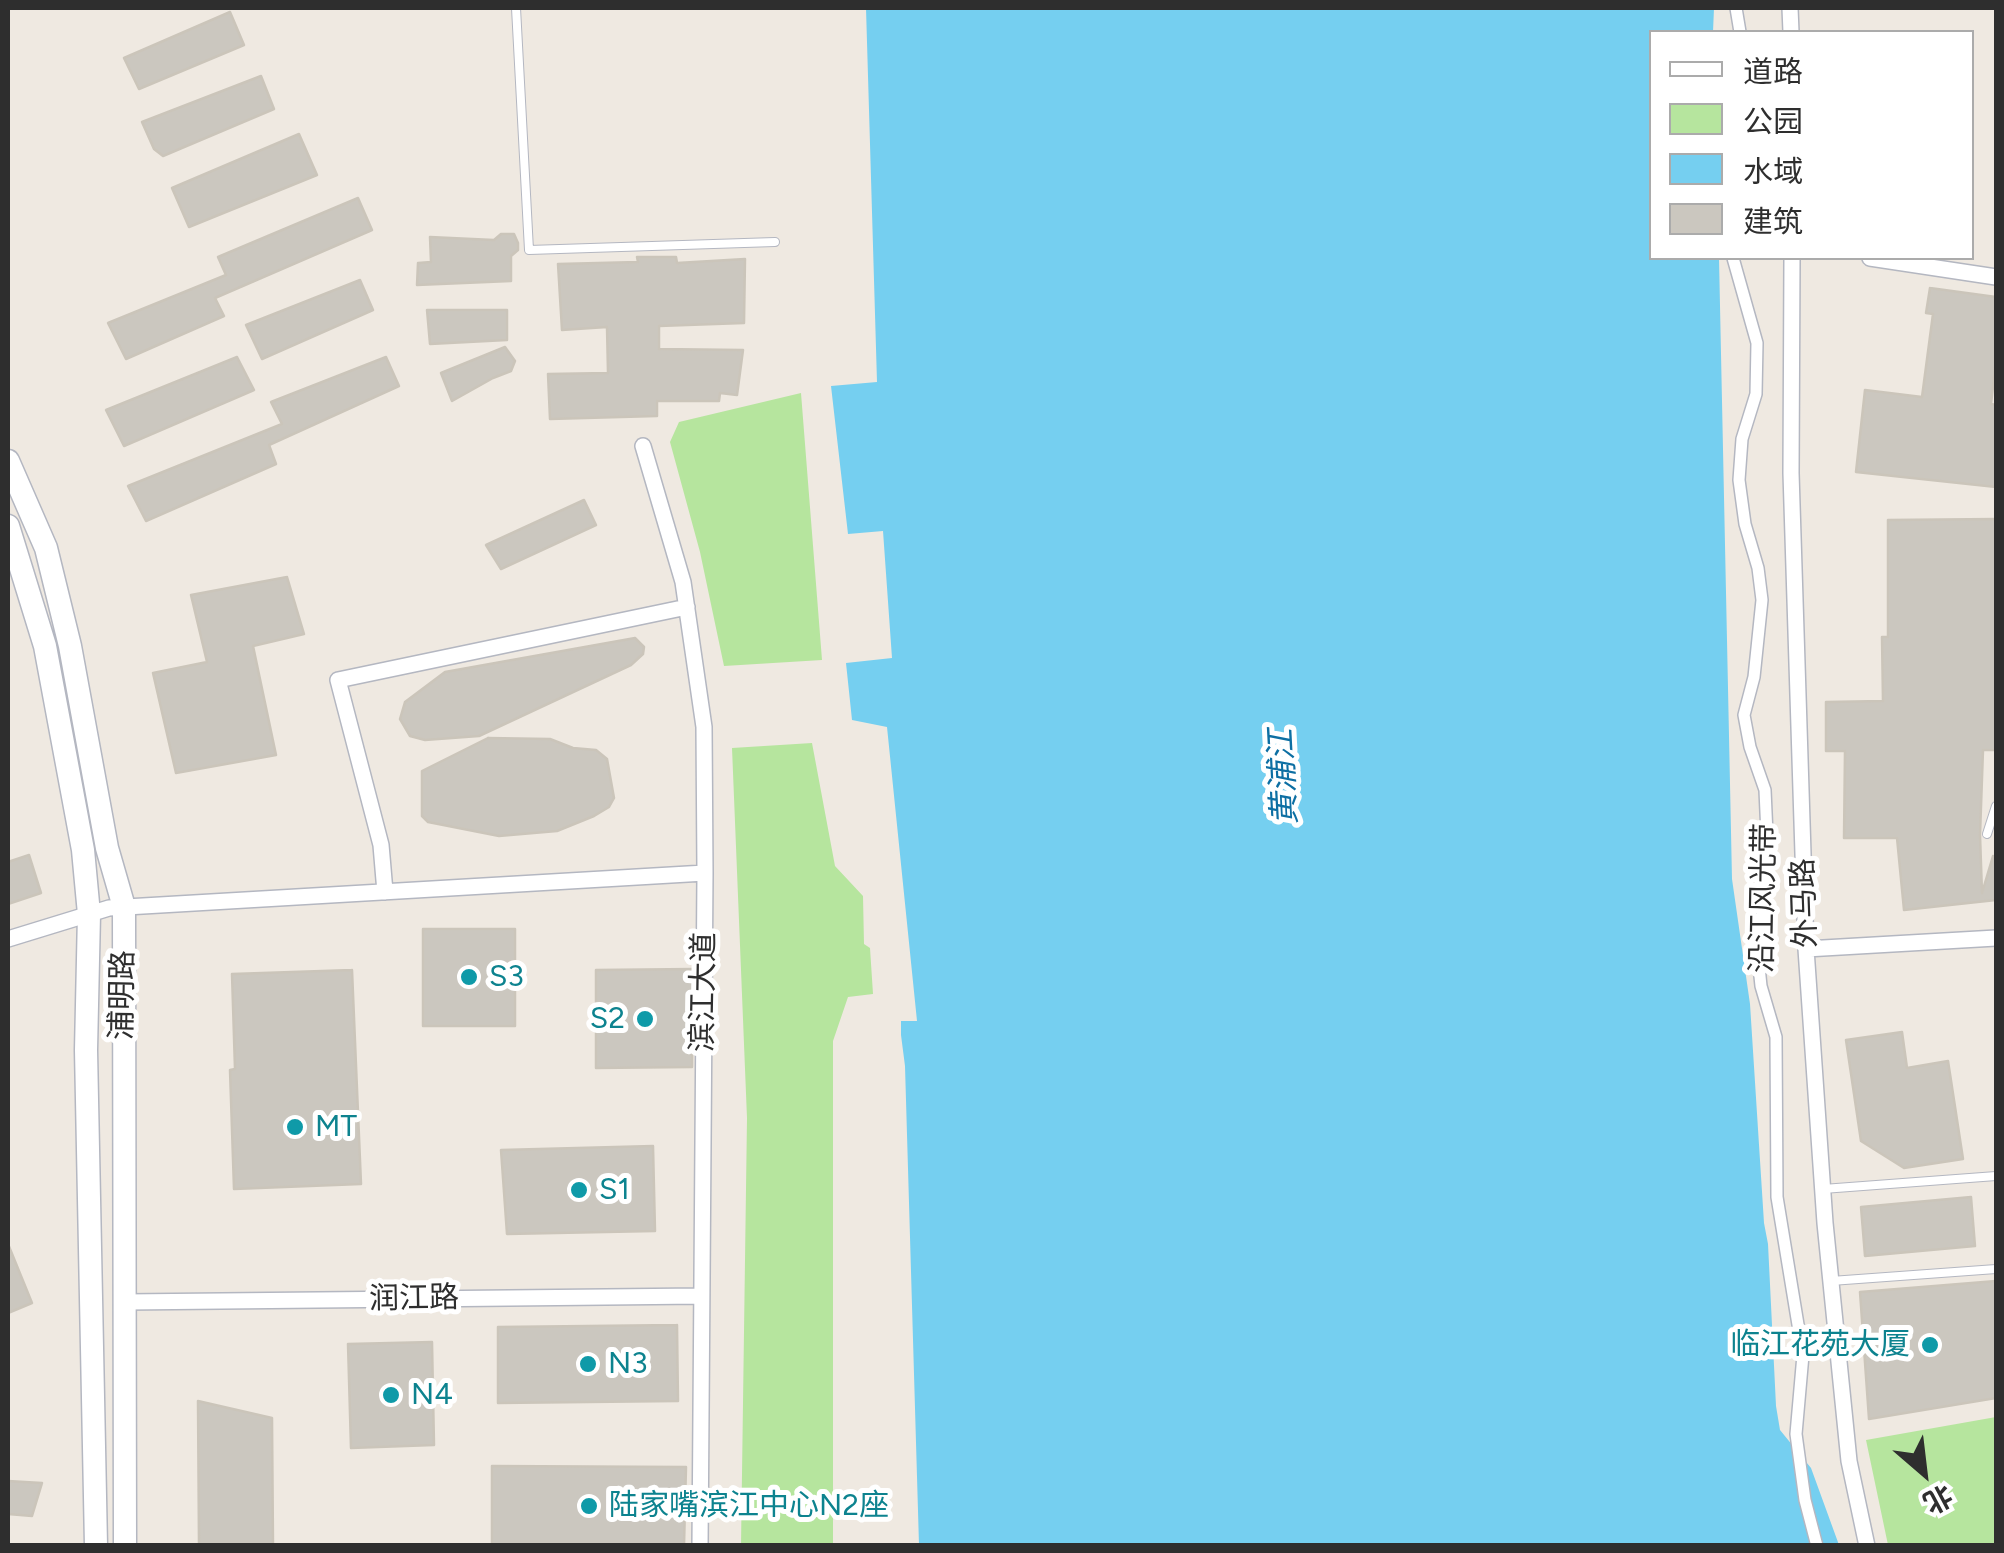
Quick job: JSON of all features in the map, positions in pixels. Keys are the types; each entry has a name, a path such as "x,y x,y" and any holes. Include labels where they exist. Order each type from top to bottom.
{"main road":[{"name":"浦明路","path":"8,461 46,548 70,646 107,848 108,910 122,1061 125,1546"},
{"name":"浦明路","path":"8,526 45,646 83,850 108,910 86,1050 96,1546"}],"street":[{"name":"沿江风光带","path":"1734,260 1757,343 1756,394 1742,439 1738,480 1762,600 1754,677 1744,715 1765,790 1768,857 1758,958 1761,986 1776,1037 1777,1196 1803,1355 1796,1434 1805,1500 1817,1546"},
{"name":"外马路","path":"1792,260 1791,473 1806,949 1830,1280 1849,1460 1866,1546"},
{"path":"1883,260 1996,277"},
{"name":"滨江大道","path":"642,446 684,582 704,727 700,1546"},
{"path":"386,892 381,845 338,680 687,606"},
{"path":"8,939 108,910 705,873"},
{"path":"1806,949 1996,938"},
{"name":"润江路","path":"126,1302 701,1296"}],"lane":[{"path":"516,8 529,250 775,242"},
{"path":"1987,834 1996,806"},
{"path":"1823,1190 1996,1176"},
{"path":"1830,1280 1996,1269"}],"green space":[{"path":"801,393 822,660 724,666 700,552 670,442 679,422"},
{"path":"812,743 835,866 863,896 864,944 870,948 873,994 848,997 833,1041 833,1545 741,1545 747,1118 732,748"},
{"path":"1996,1417 1996,1545 1888,1545 1866,1440"}],"water":[{"name":"黄浦江","path":"866,8 1714,8 1713,30 1649,30 1649,260 1719,260 1732,879 1750,1004 1776,1406 1780,1430 1811,1468 1839,1545 919,1545 901,1035 901,1021 917,1021 887,727 852,720 846,663 892,658 883,531 848,534 831,386 877,382"}],"building":[{"path":"230,12 244,45 139,89 124,58"},
{"path":"261,76 274,109 163,156 154,149 142,122"},
{"path":"299,134 317,175 189,227 172,188"},
{"path":"358,198 372,230 215,298 224,316 126,359 108,323 226,275 218,257"},
{"path":"501,234 514,234 518,243 518,250 511,256 511,281 417,285 418,263 431,262 430,237 494,240"},
{"path":"637,257 676,257 677,263 745,259 744,323 659,326 659,349 743,350 737,395 720,393 719,401 657,401 657,416 550,419 548,374 608,373 607,327 562,330 558,264 638,262"},
{"path":"360,280 373,310 262,359 246,325"},
{"path":"1930,288 1996,297 1991,404 1996,405 1996,487 1856,472 1865,390 1922,397 1933,314 1926,313"},
{"path":"427,310 507,310 507,340 430,344"},
{"path":"505,347 515,361 511,371 452,401 441,373"},
{"path":"237,357 254,390 124,446 106,410"},
{"path":"386,357 399,386 269,445 276,464 146,521 128,486 282,424 271,402"},
{"path":"584,500 596,525 501,569 486,545"},
{"path":"1996,519 1996,750 1983,750 1980,835 1982,893 1993,856 1996,857 1996,900 1904,910 1897,838 1844,838 1845,751 1826,751 1826,702 1883,701 1882,637 1888,637 1888,520"},
{"path":"287,577 304,634 253,646 276,755 176,773 153,673 207,662 191,595"},
{"path":"635,638 644,647 643,654 631,665 479,736 425,740 410,736 400,719 405,702 445,672"},
{"path":"488,738 550,739 573,748 596,750 607,759 614,798 609,807 594,816 557,831 499,836 428,822 422,816 422,771"},
{"path":"29,855 41,893 8,904 8,862"},
{"name":"S3","path":"423,929 515,929 515,1026 423,1026"},
{"name":"S2","path":"693,969 692,1067 596,1068 596,970"},
{"path":"352,970 361,1184 234,1189 232,974"},
{"path":"1902,1032 1907,1068 1948,1061 1963,1159 1904,1168 1861,1141 1846,1040"},
{"name":"S1","path":"653,1146 655,1231 507,1234 501,1150"},
{"path":"1971,1197 1975,1246 1865,1256 1861,1207"},
{"path":"8,1244 32,1303 8,1313"},
{"name":"临江花苑大厦","path":"1996,1281 1996,1398 1869,1419 1860,1292"},
{"name":"N3","path":"677,1325 678,1401 498,1403 498,1327"},
{"name":"N4","path":"432,1342 434,1445 351,1448 348,1344"},
{"path":"198,1401 272,1418 273,1546 199,1546"},
{"name":"陆家嘴滨江中心N2座","path":"492,1466 686,1467 684,1546 492,1546"},
{"path":"8,1481 42,1483 32,1516 8,1514"}],"place":[{"name":"S3","path":"469,977"},
{"name":"S2","path":"645,1019"},
{"name":"MT","path":"295,1127"},
{"name":"S1","path":"579,1190"},
{"name":"临江花苑大厦","path":"1930,1345"},
{"name":"N3","path":"588,1364"},
{"name":"N4","path":"391,1395"},
{"name":"陆家嘴滨江中心N2座","path":"589,1506"}]}
